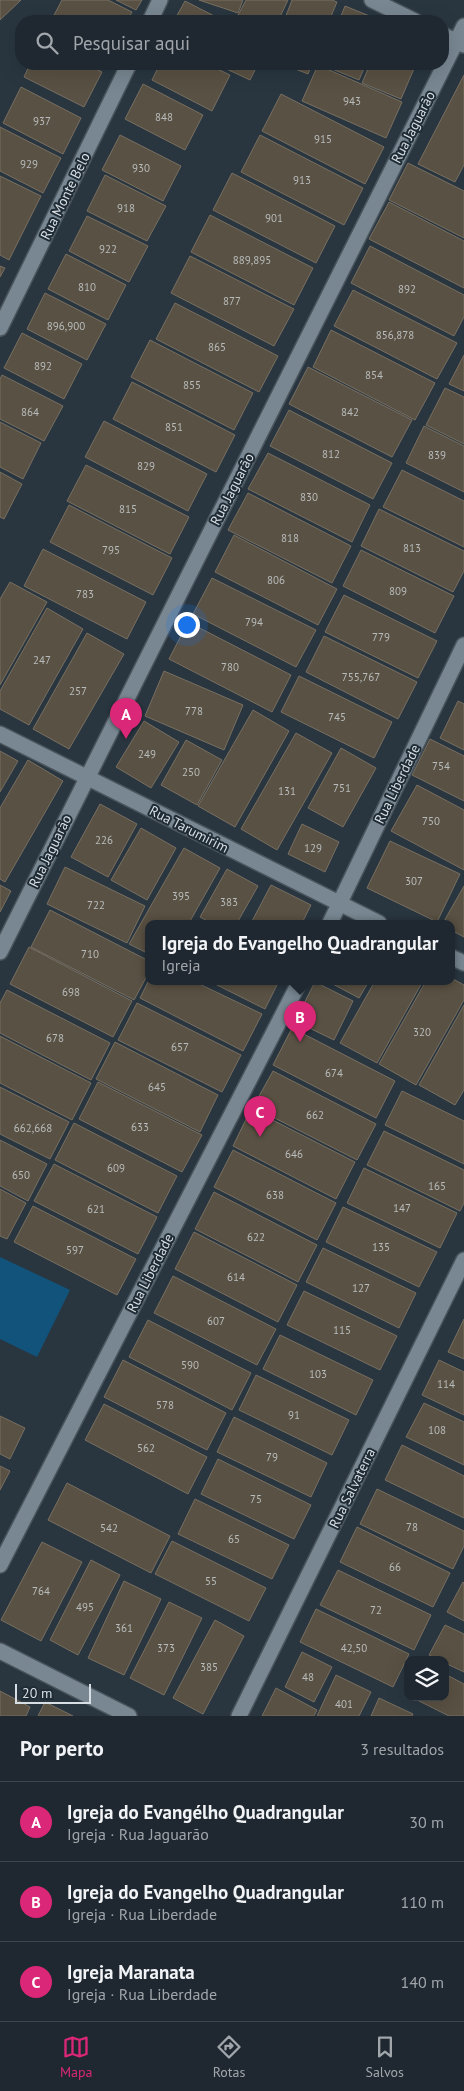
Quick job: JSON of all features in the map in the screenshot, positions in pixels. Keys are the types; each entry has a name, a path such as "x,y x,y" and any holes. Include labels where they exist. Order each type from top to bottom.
{"street":[{"path":"153,15 160,0"},
{"path":"372,0 403,15"},
{"name":"Rua Jaguarão","path":"454,41 464,26"},
{"name":"Rua Monte Belo","path":"0,328 126,70"},
{"name":"Rua Jaguarão","path":"0,952 440,70"},
{"name":"Rua Liberdade","path":"332,920 464,645"},
{"name":"Rua Tarumirim","path":"0,734 372,920"},
{"name":"Rua Liberdade","path":"0,1565 298,985"},
{"name":"Rua Salvaterra","path":"239,1716 464,1260"},
{"path":"0,1650 129,1716"}],"shaded area":[{"path":"0,1257 70,1290 37,1357 0,1339"}],"building":[{"path":"0,0 21,0 0,20"},
{"path":"62,0 108,0 132,12 130,15 54,15"},
{"path":"116,0 142,0 136,10"},
{"path":"199,0 243,0 238,13"},
{"path":"246,0 288,0 281,15 238,15"},
{"path":"292,0 332,0 337,2 332,15 286,15"},
{"path":"185,1 212,15 177,15"},
{"path":"345,6 367,15 341,15"},
{"path":"27,70 98,70 102,72 84,107 24,77"},
{"path":"157,70 220,70 230,75 212,111 152,80"},
{"path":"229,70 255,70 250,80"},
{"path":"298,70 310,70 308,74"},
{"path":"316,70 329,70 402,102 386,138 302,101"},
{"path":"335,70 363,70 359,80"},
{"path":"367,70 413,70 401,99 362,83"},
{"path":"464,75 464,165 455,182 418,164"},
{"path":"143,84 203,115 185,150 125,119"},
{"path":"21,87 81,118 63,154 3,123"},
{"path":"281,94 384,147 365,184 262,131"},
{"path":"0,127 61,158 43,193 0,171"},
{"path":"120,135 181,166 163,201 102,170"},
{"path":"260,135 363,188 344,225 241,172"},
{"path":"408,163 464,191 464,238 389,200"},
{"path":"232,173 335,226 316,263 213,210"},
{"path":"105,175 166,206 147,241 87,211"},
{"path":"0,176 41,196 9,260 0,255"},
{"path":"389,202 464,241 464,288 369,239"},
{"path":"210,215 313,268 294,305 191,252"},
{"path":"87,216 148,246 129,282 69,251"},
{"path":"370,246 464,295 464,317 454,336 351,283"},
{"path":"66,254 126,285 108,320 48,289"},
{"path":"190,256 294,309 274,346 171,293"},
{"path":"0,266 5,268 0,277"},
{"path":"353,290 457,343 437,379 334,326"},
{"path":"45,293 106,324 87,360 27,329"},
{"path":"175,303 278,356 259,392 156,339"},
{"path":"331,330 435,383 415,420 313,367"},
{"path":"22,333 82,364 64,399 4,368"},
{"path":"150,340 253,393 234,430 131,377"},
{"path":"464,355 464,391 449,384"},
{"path":"308,367 412,420 392,457 289,404"},
{"path":"2,375 63,406 44,441 0,419 0,379"},
{"path":"132,382 235,435 216,472 113,419"},
{"path":"445,388 464,397 464,444 426,425"},
{"path":"289,410 392,463 373,499 270,446"},
{"path":"104,421 207,474 188,511 85,457"},
{"path":"0,422 41,443 23,479 0,467"},
{"path":"424,426 464,446 464,492 406,463"},
{"path":"268,453 370,505 352,542 248,489"},
{"path":"86,465 189,517 170,554 67,501"},
{"path":"402,470 464,501 464,547 383,507"},
{"path":"0,472 22,484 4,519 0,517"},
{"path":"248,493 351,546 332,583 228,530"},
{"path":"69,505 172,558 153,595 50,542"},
{"path":"379,509 464,551 464,571 453,592 361,546"},
{"path":"234,535 337,589 318,625 215,572"},
{"path":"43,549 146,602 127,639 24,586"},
{"path":"361,550 454,596 435,633 343,586"},
{"path":"212,578 316,630 296,667 193,614"},
{"path":"10,582 47,602 0,685 0,599"},
{"path":"344,595 437,641 418,678 325,632"},
{"path":"47,608 83,629 29,725 0,709 0,691"},
{"path":"188,622 291,675 272,712 169,659"},
{"path":"87,633 124,654 69,749 33,729"},
{"path":"324,636 417,682 398,719 306,672"},
{"path":"164,671 243,705 224,750 145,716"},
{"path":"299,676 392,722 374,758 281,712"},
{"path":"458,701 464,704 464,750 440,738"},
{"path":"253,710 289,731 235,827 198,806"},
{"path":"144,721 179,742 151,788 116,767"},
{"path":"296,733 332,753 277,850 241,829"},
{"path":"430,739 464,756 464,801 412,775"},
{"path":"186,740 222,760 197,805 161,785"},
{"path":"341,748 376,768 343,827 308,808"},
{"path":"0,751 18,761 0,792"},
{"path":"28,760 63,781 5,882 0,879 0,808"},
{"path":"417,785 464,810 464,870 391,831"},
{"path":"100,804 137,824 108,877 71,857"},
{"path":"302,824 339,842 325,872 288,854"},
{"path":"141,828 176,848 147,900 111,880"},
{"path":"390,841 460,874 438,920 433,920 367,888"},
{"path":"184,848 220,868 191,920 145,920 145,952 129,944"},
{"path":"65,867 145,906 127,943 47,904"},
{"path":"227,869 258,886 239,920 206,920 200,917"},
{"path":"0,885 11,891 0,912"},
{"path":"271,885 311,905 304,920 253,920"},
{"path":"464,886 464,937 455,932 455,920 445,920"},
{"path":"50,910 145,959 145,979 134,1000 31,947"},
{"path":"29,947 132,1001 113,1037 10,984"},
{"path":"455,980 464,985 464,1000 416,1085 379,1064 424,985 455,985"},
{"path":"146,985 201,985 262,1014 243,1051 140,998"},
{"path":"217,985 277,985 265,1009"},
{"path":"313,985 321,985 353,1001 334,1040 295,1021"},
{"path":"335,985 367,985 359,998"},
{"path":"373,985 421,985 377,1063 340,1043"},
{"path":"7,990 110,1043 91,1080 0,1033 0,1003"},
{"path":"137,1003 241,1055 222,1092 118,1040"},
{"path":"464,1005 464,1090 455,1105 419,1085"},
{"path":"292,1028 395,1081 376,1118 273,1065"},
{"path":"0,1036 91,1083 72,1120 0,1083"},
{"path":"115,1042 218,1095 200,1132 96,1079"},
{"path":"273,1071 376,1124 357,1160 253,1107"},
{"path":"98,1082 202,1135 182,1172 79,1119"},
{"path":"0,1087 69,1122 50,1159 0,1134"},
{"path":"402,1091 464,1121 464,1164 385,1125"},
{"path":"251,1109 355,1162 336,1199 233,1146"},
{"path":"74,1123 177,1176 158,1213 55,1160"},
{"path":"384,1131 464,1170 464,1203 460,1211 367,1165"},
{"path":"0,1140 47,1164 28,1201 0,1186"},
{"path":"233,1150 336,1203 317,1240 214,1187"},
{"path":"54,1164 157,1217 138,1254 34,1201"},
{"path":"364,1168 457,1213 440,1248 347,1203"},
{"path":"0,1189 26,1203 7,1239 0,1236"},
{"path":"214,1192 317,1245 298,1282 195,1229"},
{"path":"33,1206 136,1259 117,1295 14,1242"},
{"path":"343,1207 437,1252 419,1287 326,1242"},
{"path":"194,1232 297,1285 278,1322 175,1269"},
{"path":"323,1248 416,1293 399,1328 306,1282"},
{"path":"173,1276 276,1329 257,1365 154,1313"},
{"path":"304,1291 397,1336 380,1370 287,1325"},
{"path":"464,1319 464,1359 448,1352"},
{"path":"148,1320 251,1373 232,1410 129,1357"},
{"path":"280,1335 373,1380 356,1415 263,1369"},
{"path":"123,1360 226,1413 207,1450 104,1397"},
{"path":"439,1360 464,1372 464,1415 422,1395"},
{"path":"256,1375 349,1420 332,1455 239,1410"},
{"path":"424,1403 464,1422 464,1465 406,1437"},
{"path":"104,1404 207,1457 188,1494 85,1440"},
{"path":"0,1416 25,1428 10,1459 0,1454"},
{"path":"234,1417 327,1463 311,1497 217,1452"},
{"path":"402,1445 464,1476 464,1518 385,1480"},
{"path":"218,1459 311,1505 294,1539 201,1494"},
{"path":"0,1466 10,1471 0,1490"},
{"path":"67,1483 170,1536 151,1573 48,1520"},
{"path":"377,1489 464,1531 464,1546 453,1569 360,1524"},
{"path":"195,1499 289,1545 272,1579 178,1534"},
{"path":"357,1527 450,1573 433,1607 340,1562"},
{"path":"172,1541 266,1588 249,1621 155,1574"},
{"path":"42,1542 82,1562 41,1641 1,1620"},
{"path":"91,1560 120,1575 78,1655 50,1640"},
{"path":"338,1570 431,1615 414,1650 320,1605"},
{"path":"124,1581 161,1599 124,1675 88,1658"},
{"path":"464,1583 464,1621 447,1612"},
{"path":"169,1602 202,1618 164,1695 130,1678"},
{"path":"316,1609 409,1654 404,1656 404,1664 393,1687 300,1642"},
{"path":"215,1620 244,1636 203,1714 173,1698"},
{"path":"445,1625 464,1634 464,1672 449,1665 449,1656 429,1655"},
{"path":"302,1652 332,1667 314,1702 285,1687"},
{"path":"336,1675 371,1692 359,1716 317,1716"},
{"path":"449,1676 464,1684 464,1716 449,1716 419,1701 449,1701"},
{"path":"276,1688 317,1710 314,1716 262,1716"},
{"path":"0,1691 30,1707 26,1716 0,1716"},
{"path":"379,1698 413,1714 412,1716 371,1716"},
{"path":"45,1702 73,1716 38,1716"}],"place":[{"name":"Igreja do Evangélho Quadrangular","path":"126,739"},
{"name":"Igreja do Evangelho Quadrangular","path":"300,1042"},
{"name":"Igreja Maranata","path":"260,1137"}]}
